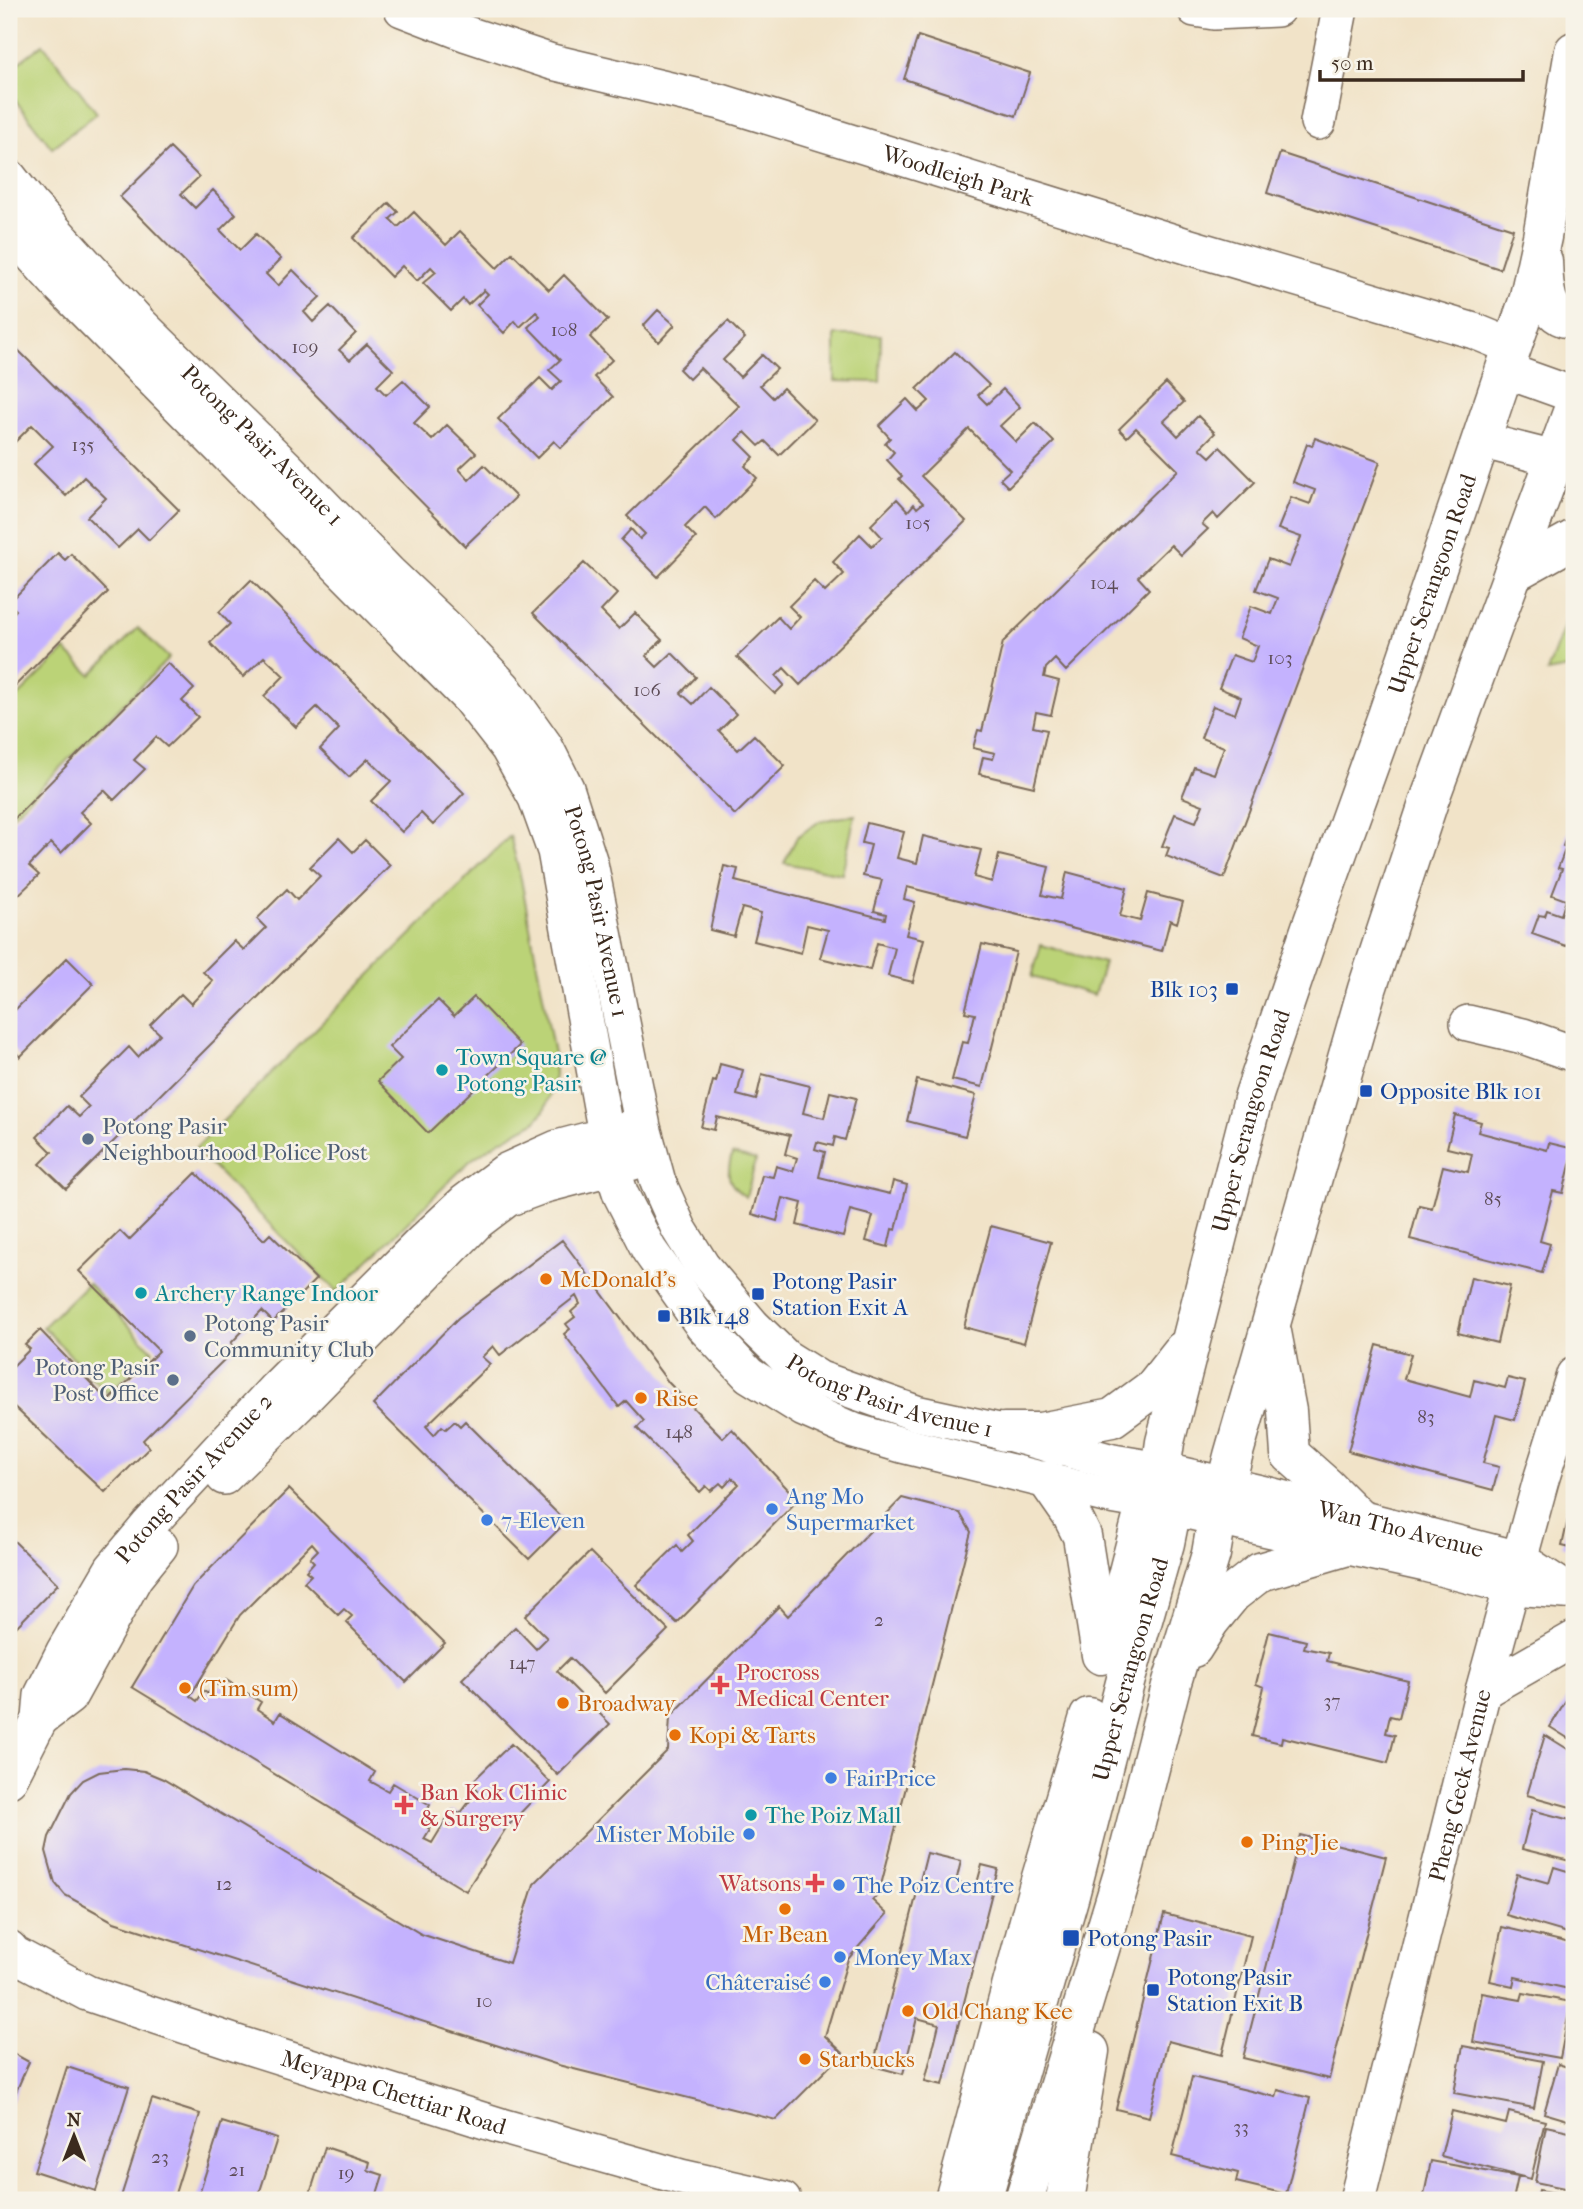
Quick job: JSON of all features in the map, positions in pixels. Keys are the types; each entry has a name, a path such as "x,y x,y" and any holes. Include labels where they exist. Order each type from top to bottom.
{"main road":[{"name":"Upper Serangoon Road","path":"982,2200 1070,1895 1165,1543 1160,1493 1165,1442 1254,1095 1528,301 1542,237 1574,51"},
{"path":"1542,237 1545,296 1553,309 1566,319 1574,319"},
{"name":"Upper Serangoon Road","path":"1024,2200 1124,1870 1172,1682 1211,1554 1221,1502 1371,976 1429,801 1513,573 1564,462 1574,407"},
{"path":"1513,573 1574,539"},
{"path":"1172,1682 1210,1621 1232,1594 1260,1572 1350,1532 1326,1486 1290,1454 1287,1411 1271,1326"},
{"path":"1004,1432 1040,1432 1112,1418 1153,1388 1191,1340"},
{"path":"1047,1480 1082,1536 1103,1670"},
{"path":"954,2200 1037,1891 1103,1670 1160,1493"},
{"path":"1065,2200 1124,1870"}],"street":[{"name":"Woodleigh Park","path":"401,9 552,62 721,102 1474,331 1508,359 1574,395"},
{"path":"1195,9 1214,12 1277,9"},
{"path":"1318,122 1340,9"},
{"name":"Potong Pasir Avenue 1","path":"9,177 141,326 287,468 503,687 545,746 566,788 590,863 647,1142 658,1182 679,1229 702,1266 753,1326 785,1357 820,1378 904,1409 1004,1432 1113,1462 1160,1493"},
{"name":"Potong Pasir Avenue 1","path":"9,230 118,345 469,698 508,748 536,797 555,851 612,1168 621,1195 649,1250 703,1326 749,1374 804,1409 854,1432 1105,1495 1160,1493 1221,1502"},
{"path":"1480,440 1564,462"},
{"path":"1468,1023 1524,1036 1574,1054"},
{"name":"Potong Pasir Avenue 2","path":"9,1780 40,1719 42,1696 64,1651 112,1569 148,1526 276,1388 377,1286 475,1194 506,1171 534,1156 606,1134 647,1142"},
{"name":"Potong Pasir Avenue 2","path":"40,1719 69,1697 135,1577 177,1526 478,1221 507,1199 545,1185 612,1168 647,1142"},
{"name":"Pheng Geck Avenue","path":"1357,2200 1483,1691 1541,1480 1574,1375"},
{"name":"Wan Tho Avenue","path":"1221,1502 1350,1532 1425,1564 1516,1573 1571,1592"},
{"path":"1483,1691 1574,1639"},
{"name":"Meyappa Chettiar Road","path":"10,1952 87,1993 500,2126 678,2189 783,2200"}],"green space":[{"path":"43,44 97,113 52,148 9,92 9,70"},
{"path":"835,335 881,335 880,382 835,381"},
{"path":"1574,600 1574,667 1547,672"},
{"path":"138,628 169,658 9,819 9,705 65,650 91,675"},
{"path":"855,815 842,874 784,863 797,837 820,821"},
{"path":"510,836 521,879 554,1054 555,1076 549,1098 544,1111 535,1122 471,1160 337,1292 195,1149"},
{"path":"1041,945 1104,963 1094,995 1032,977"},
{"path":"732,1154 756,1160 746,1197 735,1188 730,1179"},
{"path":"88,1283 153,1351 108,1394 43,1327"}],"building":[{"path":"918,36 1030,73 1016,116 904,79"},
{"path":"170,148 199,177 181,194 195,208 213,190 236,214 220,230 240,250 256,234 281,259 266,274 278,286 293,270 320,297 304,312 313,322 330,306 356,333 339,350 350,360 367,344 393,370 377,386 386,395 403,380 430,407 414,423 432,440 447,425 476,453 459,469 469,480 484,465 516,497 465,546 120,197"},
{"path":"1280,153 1513,229 1500,269 1267,193"},
{"path":"389,203 398,212 390,219 398,227 414,212 446,245 460,231 497,268 512,253 549,290 564,275 608,320 590,337 612,360 594,377 613,397 561,448 554,441 537,458 498,419 540,378 552,390 561,381 549,370 560,360 528,327 540,316 536,312 520,327 515,321 504,333 477,305 488,294 484,290 468,305 463,299 451,311 423,283 436,272 431,267 417,281 402,266 391,277 353,238"},
{"path":"658,310 675,325 659,342 643,326"},
{"path":"728,321 745,338 723,360 740,377 762,355 777,369 760,385 773,398 783,388 815,420 779,455 765,441 759,446 745,432 737,440 754,457 745,466 757,478 716,519 705,507 685,527 696,538 658,577 621,540 631,529 640,539 645,534 627,516 739,406 700,368 689,379 679,369"},
{"path":"9,341 179,510 149,540 138,529 118,548 87,517 106,498 84,477 66,496 34,464 53,446 32,425 13,444 9,440"},
{"path":"955,352 989,385 978,395 987,404 1003,389 1020,407 1000,426 1016,442 1035,423 1054,442 1008,487 1000,479 1010,470 969,429 921,476 966,521 800,685 784,668 776,676 784,685 775,694 737,657 778,617 789,629 800,617 789,606 814,581 825,592 844,574 833,562 860,534 872,546 882,537 871,525 897,499 908,511 914,504 917,508 923,503 899,479 902,476 887,460 894,452 885,443 890,438 879,426 907,399 918,411 929,401 917,389"},
{"path":"1166,383 1184,402 1164,421 1178,436 1198,416 1215,433 1200,448 1210,457 1220,447 1255,482 1218,519 1213,513 1202,524 1208,529 1181,555 1171,545 1138,577 1149,589 1066,671 1055,659 1046,668 1044,677 1059,681 1051,715 1036,712 1033,727 1047,730 1034,787 979,774 983,757 993,759 995,753 973,748 978,730 982,731 1003,642 1178,470 1136,428 1127,437 1119,429"},
{"path":"1315,438 1380,462 1224,878 1166,856 1169,848 1162,846 1175,814 1196,822 1203,805 1182,797 1194,767 1214,774 1224,747 1201,738 1213,706 1235,714 1241,697 1219,688 1232,655 1252,662 1258,646 1239,638 1251,606 1272,614 1278,598 1256,590 1268,559 1289,567 1301,537 1278,529 1291,497 1310,504 1315,490 1293,482 1307,444 1312,446"},
{"path":"58,553 65,560 71,554 108,592 9,692 9,618 16,610 9,603"},
{"path":"584,563 617,594 601,611 619,629 635,613 662,640 646,656 657,667 672,653 696,677 681,693 693,704 709,687 736,714 719,731 738,750 754,735 785,766 735,815 533,613"},
{"path":"251,580 464,793 433,825 421,813 402,832 371,801 391,781 368,759 349,777 320,749 339,729 317,707 296,727 264,696 284,676 264,657 243,677 210,643 230,624 219,612"},
{"path":"168,663 194,689 182,701 198,717 167,747 156,737 134,760 145,769 114,800 104,790 80,812 91,823 61,853 51,843 29,866 39,875 9,904 9,824"},
{"path":"1574,816 1574,945 1568,943 1566,946 1532,934 1539,915 1545,916 1547,910 1561,915 1566,900 1552,895 1562,869 1558,868"},
{"path":"867,823 904,832 897,858 917,863 923,836 981,850 974,877 992,882 999,855 1049,867 1042,895 1061,899 1067,872 1127,888 1120,916 1140,921 1148,893 1183,902 1177,923 1170,920 1162,951 907,887 904,899 915,902 906,935 924,939 913,982 888,976 895,948 877,943 870,970 820,958 828,930 807,925 801,953 754,941 761,913 742,908 734,936 710,930 724,866 738,869 735,881 885,919 886,914 874,911 882,880 863,876 871,845 862,843"},
{"path":"339,838 353,852 365,840 390,865 66,1189 40,1164 52,1152 37,1137 67,1106 79,1117 89,1107 79,1097 129,1047 138,1057 160,1034 150,1025 181,994 191,1004 213,981 203,972 234,941 244,950 266,928 257,919 287,889 297,900 320,876 310,867"},
{"path":"982,944 1016,952 982,1087 952,1080 962,1042 968,1043 975,1014 965,1012"},
{"path":"67,958 93,984 20,1057 9,1045 9,1016"},
{"name":"Town Square @ Potong Pasir","path":"474,997 520,1045 428,1133 378,1081 401,1059 389,1047 438,1000 454,1016"},
{"path":"720,1064 743,1070 737,1095 756,1100 762,1074 810,1086 803,1113 824,1118 830,1092 856,1098 845,1140 835,1137 833,1146 817,1142 815,1149 825,1152 819,1177 890,1194 893,1181 907,1185 896,1230 892,1229 888,1247 866,1241 873,1216 850,1210 843,1237 797,1225 802,1203 783,1198 777,1221 752,1214 762,1175 773,1177 776,1166 793,1171 797,1158 785,1154 790,1135 717,1117 714,1130 701,1127"},
{"path":"917,1080 976,1095 965,1136 907,1121"},
{"path":"1455,1115 1481,1122 1478,1132 1547,1150 1549,1143 1574,1149 1563,1193 1553,1191 1540,1241 1550,1244 1542,1273 1410,1239 1419,1205 1432,1208 1443,1166 1468,1172 1472,1154 1447,1148"},
{"name":"Potong Pasir Community Club","path":"196,1173 264,1240 270,1234 316,1279 273,1322 262,1311 231,1343 236,1348 143,1440 149,1448 105,1492 9,1402 9,1370 30,1349 25,1345 40,1330 108,1401 159,1351 79,1271 120,1231 129,1240"},
{"path":"991,1226 1051,1242 1024,1343 964,1327"},
{"path":"562,1240 669,1383 723,1438 732,1429 798,1500 677,1623 636,1585 677,1545 682,1552 693,1541 688,1535 739,1484 732,1478 724,1487 720,1483 711,1491 706,1486 700,1492 637,1428 644,1421 626,1401 619,1407 564,1334 570,1329 566,1324 575,1317 571,1312 580,1304 576,1296 500,1355 493,1346 482,1357 490,1364 426,1426 434,1435 442,1426 446,1429 455,1421 460,1426 465,1421 566,1522 529,1559 373,1405 458,1318"},
{"path":"1471,1277 1510,1286 1497,1343 1458,1333"},
{"path":"1377,1345 1411,1354 1404,1379 1470,1397 1474,1380 1505,1388 1508,1378 1525,1382 1515,1420 1496,1415 1483,1463 1499,1467 1493,1490 1348,1451"},
{"path":"289,1489 445,1643 406,1682 346,1622 352,1616 344,1609 338,1615 304,1582 311,1575 306,1571 314,1562 310,1558 318,1550 312,1543 240,1615 190,1696 197,1701 204,1691 208,1694 214,1683 222,1687 226,1680 261,1702 257,1709 275,1721 280,1713 375,1772 370,1781 388,1791 393,1783 430,1805 426,1812 431,1815 425,1826 430,1829 424,1839 432,1843 452,1810 460,1814 478,1790 471,1783 511,1744 550,1782 506,1828 466,1891 132,1687 193,1586"},
{"path":"1574,1497 1574,1549 1562,1546"},
{"name":"The Poiz Mall","path":"902,1498 960,1513 971,1532 879,1893 872,1900 887,1914 848,1959 825,2036 843,2053 776,2120 558,2065 114,1922 65,1895 55,1883 46,1851 49,1837 71,1793 83,1780 99,1772 124,1769 144,1771 163,1779 421,1934 509,1963 534,1884 668,1750 670,1717 779,1606 788,1616"},
{"path":"12,1539 58,1584 15,1628 9,1622 9,1543"},
{"path":"590,1552 668,1630 605,1693 570,1658 557,1671 610,1724 558,1775 462,1679 515,1627 536,1649 547,1638 525,1616"},
{"path":"1269,1632 1306,1641 1304,1648 1329,1653 1327,1661 1408,1681 1399,1718 1390,1716 1386,1733 1395,1735 1388,1763 1282,1737 1281,1743 1252,1736 1264,1687 1256,1684"},
{"path":"1574,1688 1574,1742 1550,1727"},
{"path":"1545,1735 1574,1753 1574,1808 1527,1795"},
{"path":"1532,1810 1574,1821 1574,1862 1522,1849"},
{"path":"1300,1835 1386,1857 1329,2079 1243,2058"},
{"path":"927,1853 961,1861 956,1882 976,1887 982,1865 998,1869 943,2085 925,2081 939,2024 917,2018 903,2074 873,2066"},
{"path":"1554,1867 1574,1873 1574,1935 1506,1915 1517,1874 1549,1883"},
{"path":"1164,1914 1251,1936 1222,2055 1168,2041 1149,2117 1116,2109"},
{"path":"1502,1927 1574,1944 1574,1966 1569,1989 1515,1977 1513,1986 1490,1981"},
{"path":"1482,1993 1521,2000 1523,1993 1571,2002 1560,2058 1473,2042"},
{"path":"1572,2030 1574,2031 1574,2055 1566,2053"},
{"path":"1463,2046 1543,2061 1534,2108 1454,2093"},
{"path":"9,2051 29,2062 9,2108"},
{"path":"1558,2064 1574,2069 1574,2122 1544,2113"},
{"path":"67,2067 129,2087 96,2191 34,2171"},
{"path":"1192,2077 1276,2097 1278,2090 1310,2098 1286,2194 1236,2182 1238,2173 1172,2156"},
{"path":"152,2099 200,2114 173,2200 120,2200"},
{"path":"1452,2111 1506,2124 1509,2112 1545,2121 1531,2179 1441,2156"},
{"path":"222,2122 277,2139 257,2200 197,2200"},
{"path":"1546,2126 1574,2132 1574,2190 1535,2182"},
{"path":"325,2147 370,2162 368,2170 383,2175 375,2200 308,2200"},
{"path":"1431,2161 1518,2177 1513,2200 1423,2200"},
{"path":"1539,2190 1574,2196 1574,2200 1537,2200"}],"place":[{"name":"Blk 103","path":"1232,989"},
{"name":"Town Square @ Potong Pasir","path":"442,1070"},
{"name":"Opposite Blk 101","path":"1366,1091"},
{"name":"Potong Pasir Neighbourhood Police Post","path":"88,1139"},
{"name":"McDonald's","path":"546,1279"},
{"name":"Archery Range Indoor","path":"141,1293"},
{"name":"Potong Pasir Station Exit A","path":"758,1294"},
{"name":"Blk 148","path":"664,1316"},
{"name":"Potong Pasir Community Club","path":"190,1336"},
{"name":"Potong Pasir Post Office","path":"173,1380"},
{"name":"Rise","path":"641,1398"},
{"name":"Ang Mo Supermarket","path":"772,1509"},
{"name":"7-Eleven","path":"487,1520"},
{"name":"Procross Medical Center","path":"720,1685"},
{"name":"(Tim sum)","path":"185,1688"},
{"name":"Broadway","path":"563,1703"},
{"name":"Kopi & Tarts","path":"675,1735"},
{"name":"FairPrice","path":"831,1778"},
{"name":"Ban Kok Clinic & Surgery","path":"404,1805"},
{"name":"The Poiz Mall","path":"751,1815"},
{"name":"Mister Mobile","path":"749,1834"},
{"name":"Ping Jie","path":"1247,1842"},
{"name":"Watsons","path":"815,1883"},
{"name":"The Poiz Centre","path":"839,1885"},
{"name":"Mr Bean","path":"785,1909"},
{"name":"Potong Pasir","path":"1071,1938"},
{"name":"Money Max","path":"840,1957"},
{"name":"Châteraisé","path":"825,1982"},
{"name":"Potong Pasir Station Exit B","path":"1153,1990"},
{"name":"Old Chang Kee","path":"908,2011"},
{"name":"Starbucks","path":"805,2059"}]}
